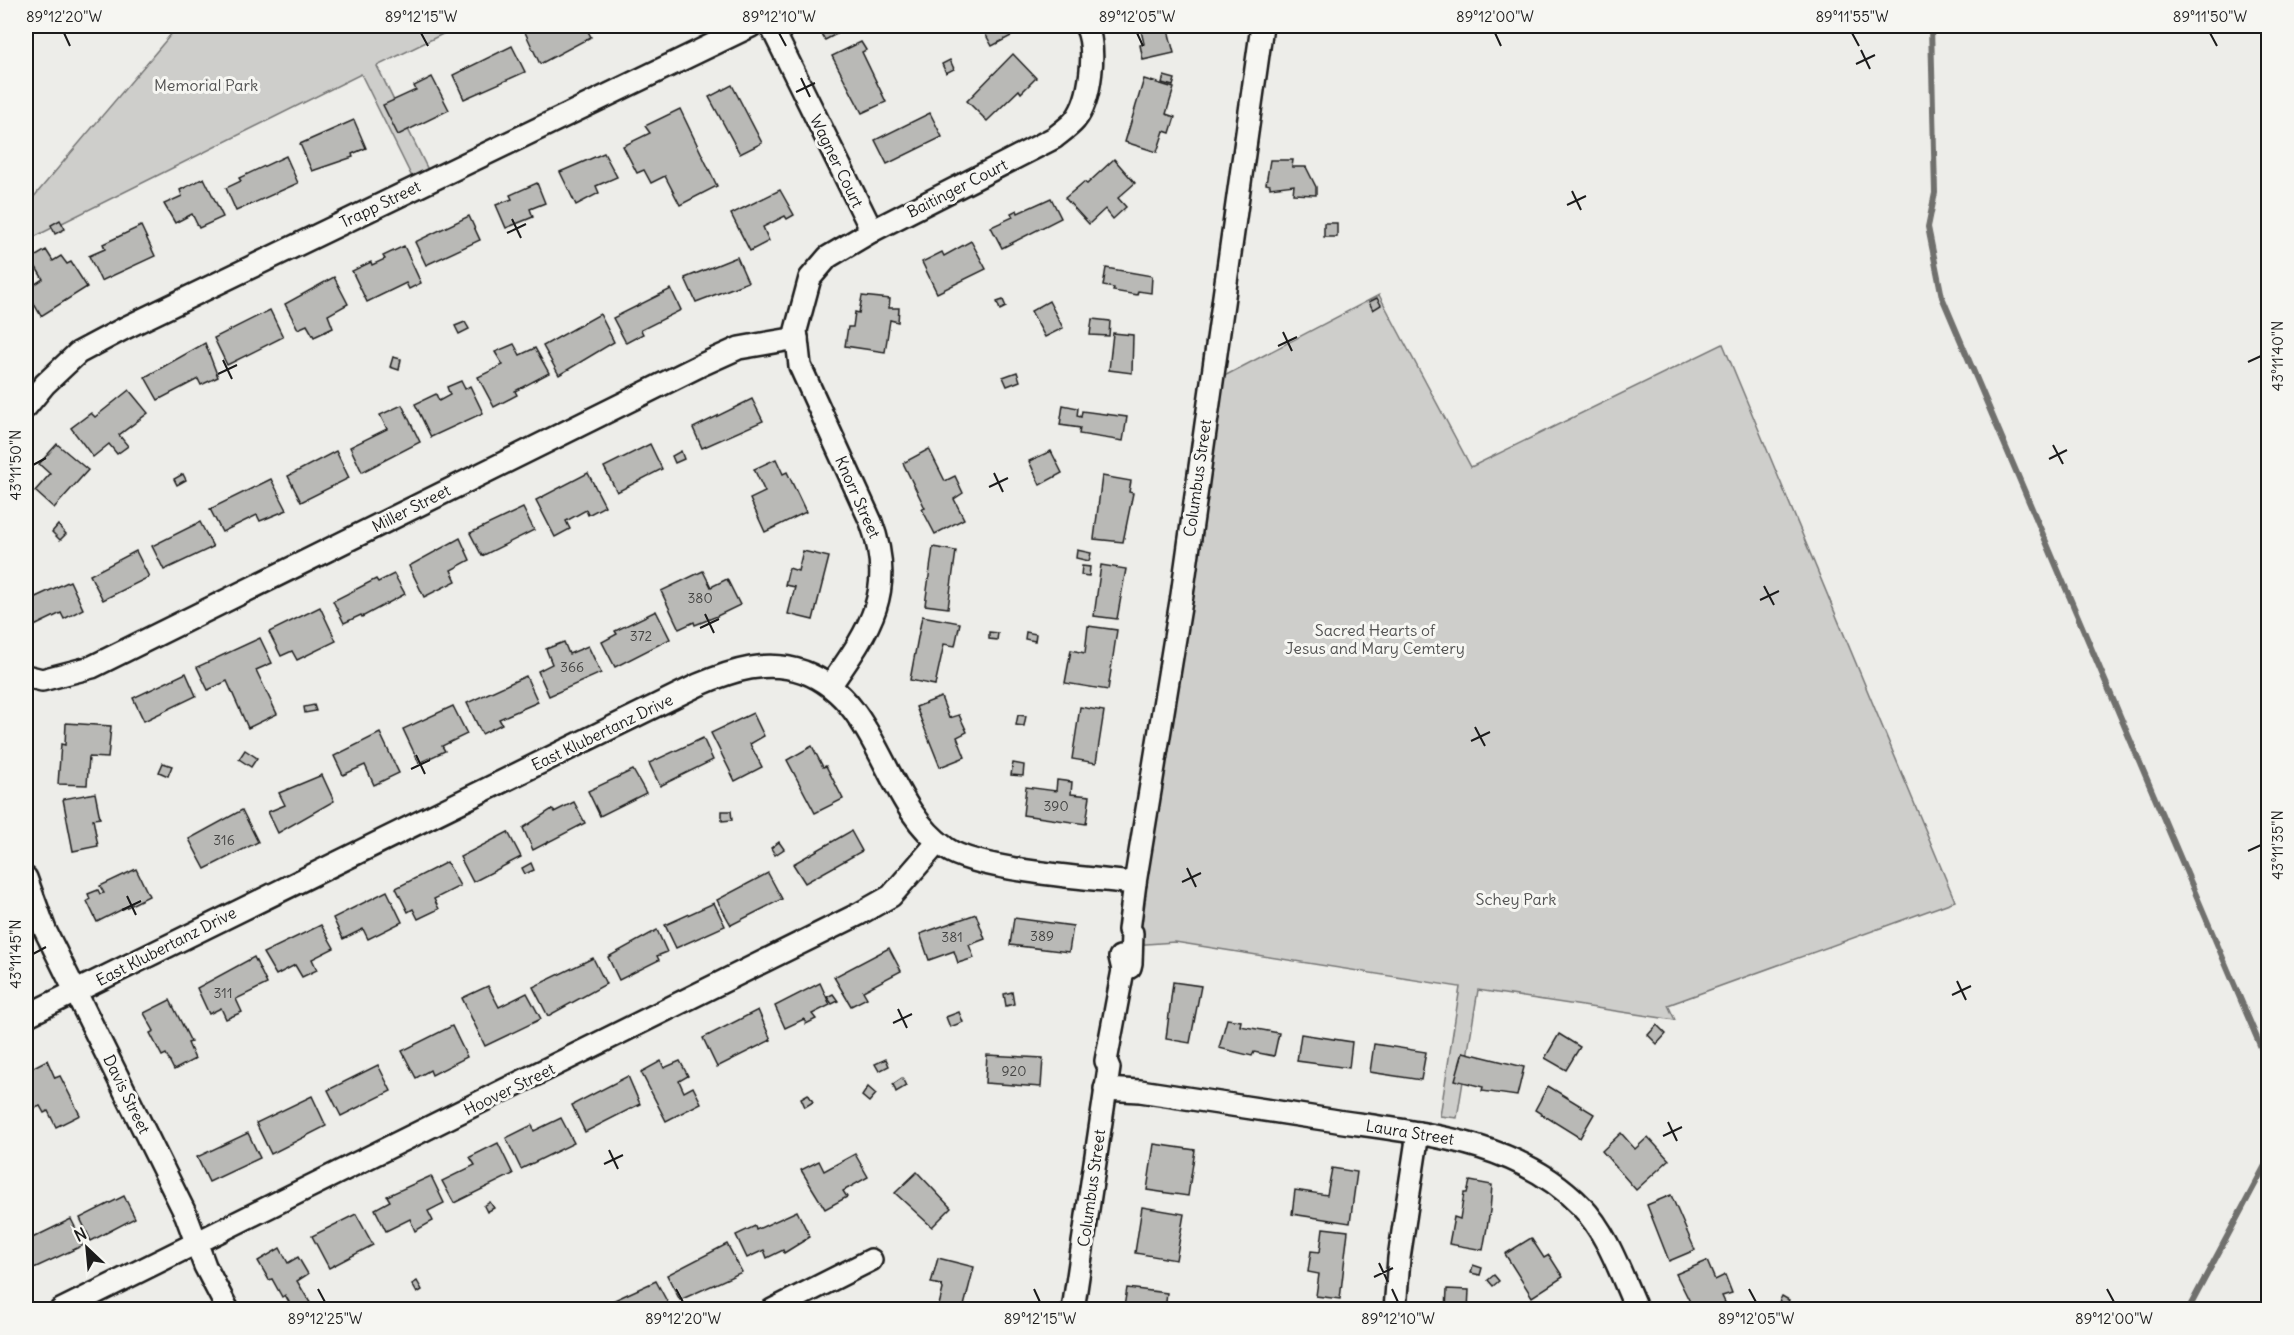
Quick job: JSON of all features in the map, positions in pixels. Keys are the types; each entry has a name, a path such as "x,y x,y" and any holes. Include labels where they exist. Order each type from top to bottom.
{"street":[{"name":"Trapp Street","path":"26,407 45,384 78,353 125,328 751,26"},
{"name":"Wagner Court","path":"771,26 872,231"},
{"name":"Baitinger Court","path":"797,338 796,330 810,278 828,257 872,231 1054,138 1075,120 1087,97 1091,69 1089,32 1086,26"},
{"name":"Columbus Street","path":"1073,1310 1109,1068 1106,1061 1113,1017 1117,1010 1123,970 1131,963 1132,933 1129,930 1135,883 1182,595 1262,26"},
{"name":"Miller Street","path":"26,676 42,680 92,667 699,366 739,348 797,338"},
{"name":"Knorr Street","path":"797,338 800,366 880,546 882,574 878,601 866,635 830,686"},
{"name":"East Klubertanz Drive","path":"26,1016 723,674 766,665 795,669 818,678 838,691 864,727 917,822 950,851 988,863 1135,883"},
{"name":"Hoover Street","path":"61,1310 859,914 891,896 938,842"},
{"name":"Davis Street","path":"26,878 45,930 228,1310"},
{"name":"Laura Street","path":"1105,1089 1140,1091 1463,1140 1513,1159 1559,1187 1582,1207 1609,1247 1637,1310"},
{"path":"1395,1310 1399,1258 1418,1133"},
{"path":"772,1310 871,1260"}],"green space":[{"name":"Memorial Park","path":"178,26 459,26 377,66 429,172 413,179 361,74 26,241 26,206"},
{"name":"Sacred Hearts of Jesus and Mary Cemtery","path":"1379,295 1471,467 1723,344 1955,901 1668,1005 1675,1020 1478,990 1457,1118 1440,1116 1460,987 1175,942 1132,945 1209,384"}],"building":[{"path":"432,26 442,26 441,33 431,32"},
{"path":"528,26 585,26 591,37 540,64 523,28"},
{"path":"817,26 852,26 825,40"},
{"path":"981,26 1011,26 1015,34 992,46"},
{"path":"1140,26 1167,26 1174,53 1143,60 1140,45 1144,44"},
{"path":"861,42 866,50 862,52 886,102 862,113 832,56"},
{"path":"512,46 525,72 464,99 453,75"},
{"path":"1013,54 1036,78 1021,93 1019,90 987,121 967,101"},
{"path":"950,60 954,69 946,73 942,64"},
{"path":"1164,76 1175,79 1173,86 1162,83"},
{"path":"432,77 449,110 398,135 383,105 416,90 414,86"},
{"path":"1144,79 1174,88 1166,114 1175,117 1170,133 1164,131 1157,152 1125,142"},
{"path":"732,85 762,143 740,154 709,97"},
{"path":"680,109 717,186 680,205 665,176 651,183 644,170 637,173 623,146 650,133 645,126"},
{"path":"930,113 942,137 887,164 875,140"},
{"path":"354,120 366,148 352,154 353,157 312,171 300,144"},
{"path":"604,153 617,177 596,186 599,193 576,205 560,172"},
{"path":"286,156 298,183 236,211 226,188 241,181 239,178"},
{"path":"1114,159 1135,183 1118,198 1126,207 1113,219 1105,209 1089,224 1065,198 1084,182 1087,184"},
{"path":"1270,160 1293,160 1292,167 1306,167 1316,187 1316,195 1293,194 1294,185 1270,188 1270,185 1266,184"},
{"path":"204,178 223,217 199,228 192,214 175,223 164,204 182,196 180,190"},
{"path":"537,183 545,203 530,209 533,217 506,228 496,205 512,199 510,195"},
{"path":"780,190 794,215 787,219 785,216 763,227 769,241 750,251 731,214"},
{"path":"1051,198 1061,218 1002,248 991,227 1013,217 1011,213 1017,210 1018,213"},
{"path":"469,216 480,240 426,265 415,242"},
{"path":"60,220 65,229 55,234 51,225"},
{"path":"1324,223 1337,223 1337,237 1324,237"},
{"path":"141,226 155,256 101,281 89,256 105,249 103,244"},
{"path":"971,241 986,269 937,293 922,262 942,252 944,256"},
{"path":"404,246 421,283 409,289 406,283 367,302 352,271 371,262 372,265 385,259 383,256"},
{"path":"46,250 53,261 61,256 67,264 71,262 87,287 41,316 26,290 43,279 31,259"},
{"path":"737,257 748,282 696,302 685,278"},
{"path":"1106,268 1152,276 1151,293 1138,291 1137,295 1113,291 1114,288 1103,286"},
{"path":"334,277 348,304 328,315 333,328 314,337 307,325 298,329 285,304"},
{"path":"671,289 681,310 641,330 643,334 626,343 613,318"},
{"path":"862,296 890,299 889,308 899,308 898,322 890,320 885,352 845,346 848,327 853,327 855,312 859,313"},
{"path":"1377,298 1381,305 1373,310 1369,302"},
{"path":"1003,300 1006,307 1000,310 997,302"},
{"path":"1049,301 1063,328 1045,337 1031,311"},
{"path":"270,310 283,337 227,365 214,338"},
{"path":"600,314 614,342 559,375 543,346"},
{"path":"1092,319 1110,321 1109,336 1090,335"},
{"path":"465,322 469,329 459,334 455,326"},
{"path":"1113,333 1133,335 1132,373 1109,370"},
{"path":"205,343 218,377 201,385 198,379 158,400 145,377"},
{"path":"514,344 520,355 535,348 549,373 515,391 517,395 494,407 478,377 503,365 495,352"},
{"path":"393,357 401,359 399,370 390,367"},
{"path":"1017,372 1020,381 1007,386 1003,377"},
{"path":"461,381 465,389 470,386 483,413 431,437 415,404 436,394 439,401 450,395 447,387"},
{"path":"129,390 148,413 119,435 128,446 117,454 109,444 93,457 71,428 91,413 95,417"},
{"path":"752,399 763,421 702,448 693,428"},
{"path":"402,405 420,442 362,472 350,447 387,429 380,415"},
{"path":"1063,405 1078,408 1077,416 1081,417 1082,411 1127,417 1123,441 1079,434 1080,428 1060,425"},
{"path":"57,444 88,470 54,508 35,491 50,474 39,464"},
{"path":"650,444 662,469 617,492 604,467"},
{"path":"929,449 945,481 955,476 963,493 954,499 964,519 935,534 903,463"},
{"path":"336,451 349,478 301,502 288,476"},
{"path":"681,451 684,459 675,463 672,456"},
{"path":"1051,451 1062,473 1040,485 1029,461"},
{"path":"776,459 783,474 787,472 806,512 765,532 750,499 765,492 754,469"},
{"path":"588,473 605,506 588,515 586,510 566,521 570,529 555,537 536,500"},
{"path":"183,474 186,480 177,485 174,479"},
{"path":"1102,476 1131,481 1129,492 1133,493 1123,542 1094,539"},
{"path":"271,479 287,510 260,521 257,515 222,532 210,509"},
{"path":"523,508 534,530 482,556 470,533"},
{"path":"200,522 213,547 164,570 152,546"},
{"path":"58,525 66,534 60,540 52,532"},
{"path":"460,538 470,560 451,570 456,581 424,597 409,566"},
{"path":"933,547 956,551 948,608 925,605"},
{"path":"1077,550 1091,553 1089,561 1076,558"},
{"path":"136,551 149,577 103,600 90,575"},
{"path":"803,551 829,557 813,620 788,614 795,587 785,585 789,568 798,571"},
{"path":"1101,565 1126,569 1117,619 1094,616"},
{"path":"1082,566 1090,567 1089,576 1081,575"},
{"path":"703,571 711,587 727,579 740,605 695,625 694,622 679,629 661,591"},
{"path":"394,574 405,594 362,617 361,615 344,623 333,601 376,579 378,582"},
{"path":"70,581 83,609 64,619 61,613 26,630 26,596 29,600"},
{"path":"320,607 336,641 297,660 292,651 281,656 269,632"},
{"path":"656,611 670,639 615,667 602,642 617,634 615,631"},
{"path":"922,616 960,623 955,646 944,644 935,685 910,680"},
{"path":"1088,626 1117,630 1108,690 1065,683 1071,650 1085,653"},
{"path":"989,632 998,633 997,640 989,639"},
{"path":"1026,632 1036,634 1035,641 1025,639"},
{"path":"260,638 272,663 256,670 277,714 248,728 227,681 208,690 197,667"},
{"path":"564,642 569,654 588,646 601,673 549,696 538,671 552,664 546,649"},
{"path":"186,673 196,696 144,721 133,698"},
{"path":"526,676 538,702 499,719 502,724 482,734 467,703"},
{"path":"941,697 949,718 959,715 967,732 957,737 965,757 940,767 916,707"},
{"path":"314,705 316,711 305,713 304,707"},
{"path":"453,706 467,734 442,746 445,751 419,763 403,729"},
{"path":"1080,707 1104,711 1096,763 1072,759"},
{"path":"753,713 764,736 750,744 762,767 735,781 711,733"},
{"path":"1018,715 1026,716 1024,726 1016,725"},
{"path":"66,723 111,726 108,758 89,757 87,785 58,784 61,744 65,745"},
{"path":"380,733 399,773 374,785 365,765 343,775 334,756"},
{"path":"703,738 713,760 660,786 649,763"},
{"path":"812,746 823,767 826,766 843,799 815,813 787,760"},
{"path":"245,750 257,758 251,767 239,759"},
{"path":"163,763 172,766 168,776 159,772"},
{"path":"1013,763 1024,765 1023,776 1011,775"},
{"path":"633,770 646,793 600,816 588,791"},
{"path":"322,775 334,801 278,833 268,812 285,805 279,793"},
{"path":"1057,780 1072,782 1071,794 1090,796 1086,824 1023,815 1026,787 1056,791"},
{"path":"95,793 100,818 93,819 98,846 73,851 63,799"},
{"path":"574,802 585,823 533,850 523,828 552,809 554,812"},
{"path":"242,810 258,842 205,869 189,839"},
{"path":"722,811 731,811 732,820 722,821"},
{"path":"851,831 862,851 805,883 793,864"},
{"path":"508,832 521,857 473,882 460,857"},
{"path":"779,842 784,849 775,855 771,848"},
{"path":"447,862 460,886 434,899 439,909 418,919 413,909 408,912 396,888"},
{"path":"531,863 534,870 525,874 522,868"},
{"path":"136,869 149,896 97,922 87,901 90,899 88,894 98,890 100,894 104,893 100,886"},
{"path":"768,873 782,899 731,925 717,900"},
{"path":"387,891 402,922 368,939 363,929 343,939 333,918"},
{"path":"714,903 725,926 676,948 665,925"},
{"path":"976,914 985,939 969,945 974,958 958,963 954,951 929,960 920,934"},
{"path":"1014,918 1073,926 1069,952 1010,945"},
{"path":"321,925 334,948 312,959 317,970 302,977 295,965 276,975 263,953"},
{"path":"657,930 667,952 657,956 659,960 619,980 608,957"},
{"path":"889,948 901,971 863,991 867,998 851,1006 834,977"},
{"path":"254,957 267,984 236,999 242,1012 226,1019 221,1008 209,1014 197,988"},
{"path":"593,958 606,984 548,1016 533,987"},
{"path":"1173,982 1201,986 1190,1043 1166,1039"},
{"path":"820,983 830,1005 812,1014 816,1019 806,1024 804,1019 785,1028 775,1006"},
{"path":"488,986 499,1007 527,993 541,1019 485,1046 462,998"},
{"path":"1012,992 1014,1004 1006,1006 1004,994"},
{"path":"833,994 838,1001 832,1004 827,997"},
{"path":"170,1000 191,1042 188,1043 195,1059 174,1070 166,1054 162,1056 150,1033 154,1031 144,1013"},
{"path":"758,1010 771,1040 717,1067 703,1038"},
{"path":"959,1012 963,1022 950,1027 946,1017"},
{"path":"1227,1019 1241,1021 1240,1026 1279,1033 1274,1056 1254,1052 1252,1056 1219,1048"},
{"path":"1657,1025 1666,1034 1657,1044 1648,1035"},
{"path":"452,1026 467,1057 432,1075 430,1070 416,1078 402,1051"},
{"path":"1301,1034 1352,1042 1349,1068 1297,1061"},
{"path":"1559,1034 1580,1047 1566,1070 1545,1058"},
{"path":"1374,1044 1426,1052 1421,1080 1370,1072"},
{"path":"1463,1052 1524,1067 1517,1096 1482,1091 1483,1087 1455,1080"},
{"path":"987,1055 1043,1058 1041,1087 985,1083"},
{"path":"886,1059 889,1066 879,1071 875,1064"},
{"path":"47,1060 55,1078 60,1076 80,1115 56,1127 48,1111 44,1113 40,1106 33,1109 26,1096 32,1093 26,1080 26,1071"},
{"path":"661,1061 664,1068 680,1061 688,1076 679,1081 684,1092 693,1087 701,1103 666,1121 641,1072"},
{"path":"378,1065 391,1091 341,1116 328,1090"},
{"path":"628,1076 640,1104 585,1132 572,1105"},
{"path":"902,1078 906,1086 896,1092 893,1084"},
{"path":"1548,1086 1594,1114 1580,1138 1535,1110"},
{"path":"868,1087 876,1094 869,1102 862,1096"},
{"path":"808,1094 813,1102 805,1107 801,1098"},
{"path":"312,1096 326,1126 271,1154 256,1123"},
{"path":"561,1118 574,1143 521,1169 506,1138 532,1125 534,1131"},
{"path":"248,1133 260,1158 209,1182 197,1157"},
{"path":"1621,1133 1635,1149 1648,1137 1669,1160 1636,1190 1602,1151"},
{"path":"498,1143 513,1174 454,1203 442,1181 475,1165 470,1157"},
{"path":"1154,1144 1195,1150 1188,1196 1147,1190"},
{"path":"855,1154 868,1177 843,1191 847,1197 825,1209 801,1170 819,1161 824,1171"},
{"path":"1332,1168 1357,1172 1350,1223 1292,1214 1295,1190 1327,1195"},
{"path":"917,1172 951,1208 932,1227 895,1193"},
{"path":"431,1176 444,1203 428,1211 433,1221 415,1231 410,1219 386,1231 375,1209 390,1201 387,1196"},
{"path":"1470,1181 1492,1185 1483,1250 1449,1244 1454,1217 1460,1219 1464,1193 1467,1193"},
{"path":"1671,1195 1695,1250 1669,1261 1647,1205"},
{"path":"124,1196 135,1218 91,1241 80,1218"},
{"path":"490,1202 494,1208 487,1212 484,1206"},
{"path":"1142,1207 1184,1214 1176,1260 1135,1253"},
{"path":"797,1211 810,1237 784,1253 783,1250 767,1258 764,1250 747,1258 736,1235 755,1226 756,1230"},
{"path":"356,1214 373,1245 329,1268 312,1236"},
{"path":"71,1219 84,1245 34,1268 26,1250 26,1241"},
{"path":"1323,1228 1348,1231 1340,1299 1316,1296 1319,1274 1308,1272 1311,1251 1320,1252"},
{"path":"1531,1238 1544,1258 1549,1255 1563,1277 1532,1297 1505,1254"},
{"path":"727,1244 742,1272 680,1300 667,1275"},
{"path":"280,1248 288,1263 298,1257 308,1274 297,1281 312,1306 306,1310 282,1310 280,1307 289,1302 285,1295 282,1297 272,1279 269,1280 258,1261"},
{"path":"938,1258 974,1267 963,1310 938,1309 943,1289 941,1285 931,1283"},
{"path":"1707,1261 1715,1280 1725,1275 1732,1293 1722,1296 1728,1309 1689,1310 1692,1306 1676,1274"},
{"path":"1473,1265 1482,1268 1480,1275 1471,1273"},
{"path":"1494,1275 1499,1281 1493,1286 1488,1280"},
{"path":"417,1281 422,1290 417,1293 412,1284"},
{"path":"656,1281 670,1307 665,1310 595,1309"},
{"path":"1127,1288 1167,1293 1165,1310 1121,1310 1121,1306 1124,1307"},
{"path":"1447,1289 1469,1290 1468,1310 1446,1310"},
{"path":"1782,1296 1789,1300 1785,1307 1778,1304"}],"waterway":[{"path":"1931,26 1935,193 1928,227 1942,297 2268,1064"},
{"path":"2188,1310 2268,1160"}],"park label":[{"name":"Schey Park","path":"1516,899"}]}
